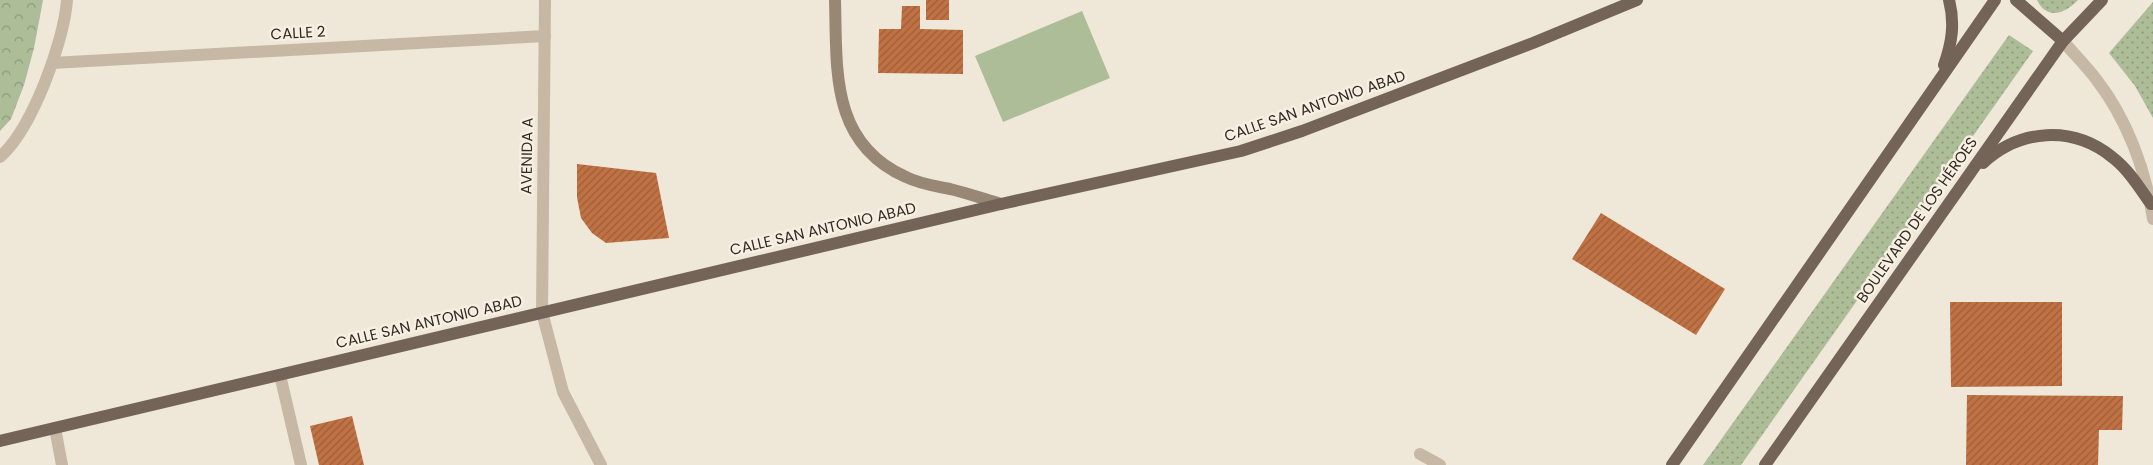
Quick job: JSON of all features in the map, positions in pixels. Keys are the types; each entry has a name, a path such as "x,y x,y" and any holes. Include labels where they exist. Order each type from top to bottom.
{"main road":[{"path":"835,0 840,94 846,115 859,141 881,162 907,178 1001,204"},
{"name":"CALLE SAN ANTONIO ABAD","path":"0,440 1001,204 1241,151 1302,131 1524,47 1638,0"},
{"path":"1937,84 1952,38 1953,24 1949,0"},
{"path":"1672,465 1995,0"},
{"path":"2016,0 2063,41"},
{"name":"BOULEVARD DE LOS HÉROES","path":"1765,465 2063,41 2102,0"},
{"path":"1966,178 1995,152 2027,137 2040,135 2067,137 2081,140 2114,158 2131,175 2151,204"}],"street":[{"path":"0,157 7,151 26,121 52,63 61,34 67,0"},
{"name":"AVENIDA A","path":"545,0 542,312 563,392 602,465"},
{"name":"CALLE 2","path":"52,63 545,36"},
{"path":"2063,41 2096,79 2113,104 2140,161 2153,220"},
{"path":"280,374 301,465"},
{"path":"54,428 62,465"},
{"path":"1420,454 1440,465"}],"green space":[{"path":"0,0 43,0 34,48 24,85 11,119 0,131"},
{"path":"2037,0 2078,0 2062,11 2051,13 2041,7"},
{"path":"2153,2 2153,118 2135,86 2109,53"},
{"path":"1082,11 1110,78 1003,122 975,56"},
{"path":"2009,35 2033,51 1741,465 1703,465"}],"building":[{"path":"926,0 949,0 949,20 926,20"},
{"path":"902,6 920,6 920,29 963,30 963,74 878,73 879,29 901,29"},
{"path":"577,164 656,173 669,238 606,243 592,233 581,218 577,197"},
{"path":"1601,213 1725,289 1696,335 1572,259"},
{"path":"1950,302 2062,302 2062,386 1951,387"},
{"path":"1967,395 2123,396 2122,430 2099,430 2098,465 1966,465"},
{"path":"352,416 364,465 319,465 310,426"}]}
